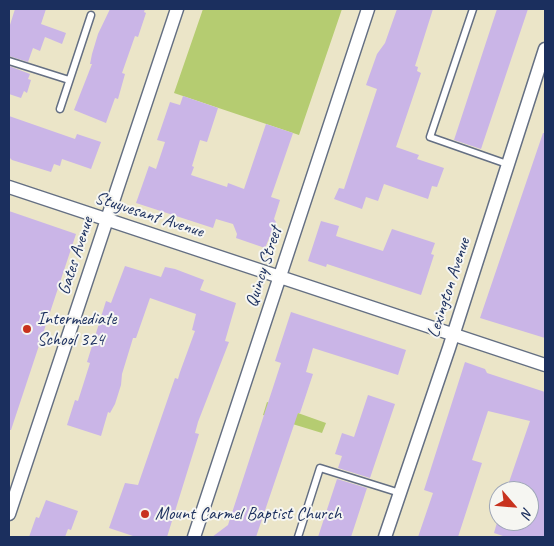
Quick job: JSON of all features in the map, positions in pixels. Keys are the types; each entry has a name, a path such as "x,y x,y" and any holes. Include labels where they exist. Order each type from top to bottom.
{"street":[{"name":"Gates Avenue","path":"9,514 177,9"},
{"name":"Quincy Street","path":"194,537 368,9"},
{"name":"Lexington Avenue","path":"385,537 545,48"},
{"name":"Stuyvesant Avenue","path":"9,187 452,334"},
{"path":"452,334 545,365"}],"lane":[{"path":"473,9 430,138 507,164"},
{"path":"60,109 91,16"},
{"path":"9,61 69,80"},
{"path":"298,537 320,468 400,493"}],"green space":[{"path":"203,9 342,9 299,135 174,93"},
{"path":"267,402 326,423 322,433 263,415"}],"building":[{"path":"15,9 46,9 41,24 66,33 62,44 45,37 40,51 33,48 28,62 9,56 9,28"},
{"path":"110,9 145,9 144,12 146,13 138,37 135,36 122,73 125,74 118,99 115,98 106,123 74,110 92,64 90,64 98,34"},
{"path":"397,9 433,9 415,66 418,67 417,71 421,73 396,147 419,155 417,159 444,168 437,187 432,186 428,199 384,184 378,201 366,197 362,209 334,199 339,188 344,189 377,89 366,85 377,54 385,43"},
{"path":"497,9 528,9 481,149 454,140"},
{"path":"9,66 30,74 28,79 31,80 27,93 24,91 21,98 9,94"},
{"path":"183,96 218,108 207,142 200,140 191,175 227,187 228,183 244,189 266,124 293,133 271,197 280,200 274,219 276,222 265,248 236,238 237,234 233,224 216,219 213,228 136,203 149,166 156,169 165,142 157,140 170,102 180,105"},
{"path":"9,116 75,139 77,134 101,142 91,169 62,159 60,166 54,164 51,172 12,160 9,157"},
{"path":"543,133 545,133 545,338 480,318"},
{"name":"Intermediate School 324","path":"9,211 76,234 11,430 9,430"},
{"path":"321,221 339,226 336,236 383,251 392,229 435,243 431,254 434,255 421,295 327,264 326,267 308,261"},
{"path":"125,266 161,277 165,267 175,269 204,280 200,290 236,303 225,341 229,342 198,422 195,433 199,434 167,537 136,537 109,528 125,483 138,485 175,378 178,379 195,331 192,330 196,314 150,298 136,338 133,338 115,404 110,413 108,412 101,436 67,425 75,400 78,401 90,363 87,362 106,301 111,303"},
{"path":"291,312 406,350 398,375 313,348 306,372 313,374 256,537 212,537 228,525 281,363 275,361"},
{"path":"465,362 485,369 487,373 545,392 545,537 506,537 494,533 495,531 539,531 539,481 509,481 530,421 488,411 472,460 482,463 458,537 418,537 433,493 424,490"},
{"path":"368,395 395,404 370,478 338,468 342,456 335,454 342,433 354,437"},
{"path":"337,479 367,488 351,537 318,537"},
{"path":"46,500 78,511 71,530 68,529 65,537 29,537 36,517 39,518"}],"place":[{"name":"Intermediate School 324","path":"27,329"},
{"name":"Mount Carmel Baptist Church","path":"145,514"}]}
